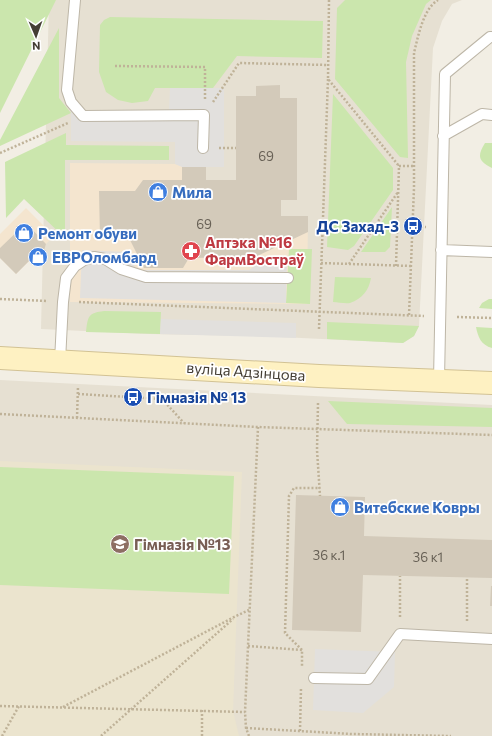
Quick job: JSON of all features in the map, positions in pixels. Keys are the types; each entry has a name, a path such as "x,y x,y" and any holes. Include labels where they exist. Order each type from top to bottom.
{"main road":[{"name":"вуліца Адзінцова","path":"0,358 319,376 492,383"}],"lane":[{"path":"75,0 67,90 71,102 83,116 204,115 203,148"},
{"path":"438,380 443,136 446,74 490,37 492,37"},
{"path":"443,136 482,114 492,115"},
{"path":"441,250 492,252"},
{"path":"60,361 63,302 66,278 75,266 84,260 94,257 105,259 121,269 146,277 288,278"},
{"path":"314,678 368,680 400,634 492,639"}],"path":[{"path":"319,329 328,79 329,0"},
{"path":"410,315 414,166 414,53 419,32 431,4 438,0"},
{"path":"204,115 240,64 328,64"},
{"path":"115,66 206,67 204,115"},
{"path":"328,79 399,166 396,266"},
{"path":"0,153 83,116"},
{"path":"399,166 414,166"},
{"path":"349,264 398,191"},
{"path":"321,263 411,266"},
{"path":"0,299 492,318"},
{"path":"77,418 78,386"},
{"path":"78,394 162,398 184,423"},
{"path":"318,403 317,450 320,496"},
{"path":"0,414 318,430 492,435"},
{"path":"249,736 246,728 245,712 258,427"},
{"path":"302,672 302,650 285,633 289,496 294,488 320,488"},
{"path":"400,576 400,634"},
{"path":"467,577 467,638"},
{"path":"63,707 249,610"},
{"path":"101,736 236,616"},
{"path":"248,646 302,650"},
{"path":"300,731 301,687"},
{"path":"0,706 245,712"},
{"path":"2,736 19,706"},
{"path":"202,710 202,736"},
{"path":"246,728 351,735 452,736"}],"shaded area":[{"path":"49,0 462,0 452,4 442,21 433,48 419,326 414,336 403,343 261,336 149,334 41,329"},
{"path":"170,88 224,88 224,167 182,167 175,164 175,142 71,141 71,110 169,110"},
{"path":"70,163 175,164 206,167 206,180 236,180 258,216 308,216 307,304 70,302"},
{"path":"26,208 54,236 46,244 40,264 30,260 16,274 0,258 0,234"},
{"path":"82,250 126,252 137,270 249,270 268,256 287,257 286,303 80,298"},
{"path":"161,319 296,323 296,338 160,334"},
{"path":"0,380 492,405 492,736 0,736"},
{"name":"Гімназія №13","path":"0,461 242,472 233,711 239,736 0,736"},
{"path":"315,649 395,652 394,687 363,713 313,710"}],"green space":[{"path":"0,0 56,0 0,113"},
{"path":"345,0 431,0 426,4 412,36 406,62 408,158 400,157 335,79 337,8"},
{"path":"110,17 323,21 322,58 237,56 213,88 155,88 148,101 132,103 118,100 106,92 99,72 100,25 104,20"},
{"path":"59,28 59,98 71,113 0,146 0,140"},
{"path":"333,94 393,168 393,190 354,246 348,250 327,247"},
{"path":"66,133 66,145 169,146 169,160 65,160 65,238 24,199 6,218 5,162"},
{"path":"485,143 492,143 492,168 484,163 480,158 481,151"},
{"path":"392,207 390,247 385,252 361,252"},
{"path":"289,249 312,249 310,304 286,303"},
{"path":"335,277 371,278 369,286 364,294 350,303 346,303 333,302"},
{"path":"492,299 492,309 479,308 482,303"},
{"path":"104,311 161,312 160,334 86,332 87,322 90,316 92,314"},
{"path":"327,322 419,326 414,336 403,343 327,339"},
{"path":"476,327 492,328 492,348 483,343"},
{"path":"328,401 492,408 492,427 347,424"},
{"path":"0,467 234,476 229,594 0,585"}],"building":[{"path":"280,85 280,98 297,98 297,200 281,200 281,216 308,216 308,232 255,257 189,258 183,268 144,268 129,238 100,238 99,191 135,191 143,180 182,180 182,167 206,167 206,180 236,180 236,96 256,96 256,86"},
{"path":"26,223 46,244 40,264 30,260 16,274 0,258 0,248"},
{"path":"296,495 365,497 364,536 492,540 492,578 363,575 361,632 292,630"},
{"path":"491,586 492,606 490,606"}],"place":[{"name":"Мила","path":"158,192"},
{"name":"ДС Захад-3","path":"413,226"},
{"name":"Ремонт обуви","path":"24,233"},
{"name":"Аптэка №16 ФармВостраў","path":"191,251"},
{"name":"ЕВРОломбард","path":"38,257"},
{"name":"Гімназія № 13","path":"133,397"},
{"name":"Витебские Ковры","path":"340,507"},
{"name":"Гімназія №13","path":"120,544"}]}
